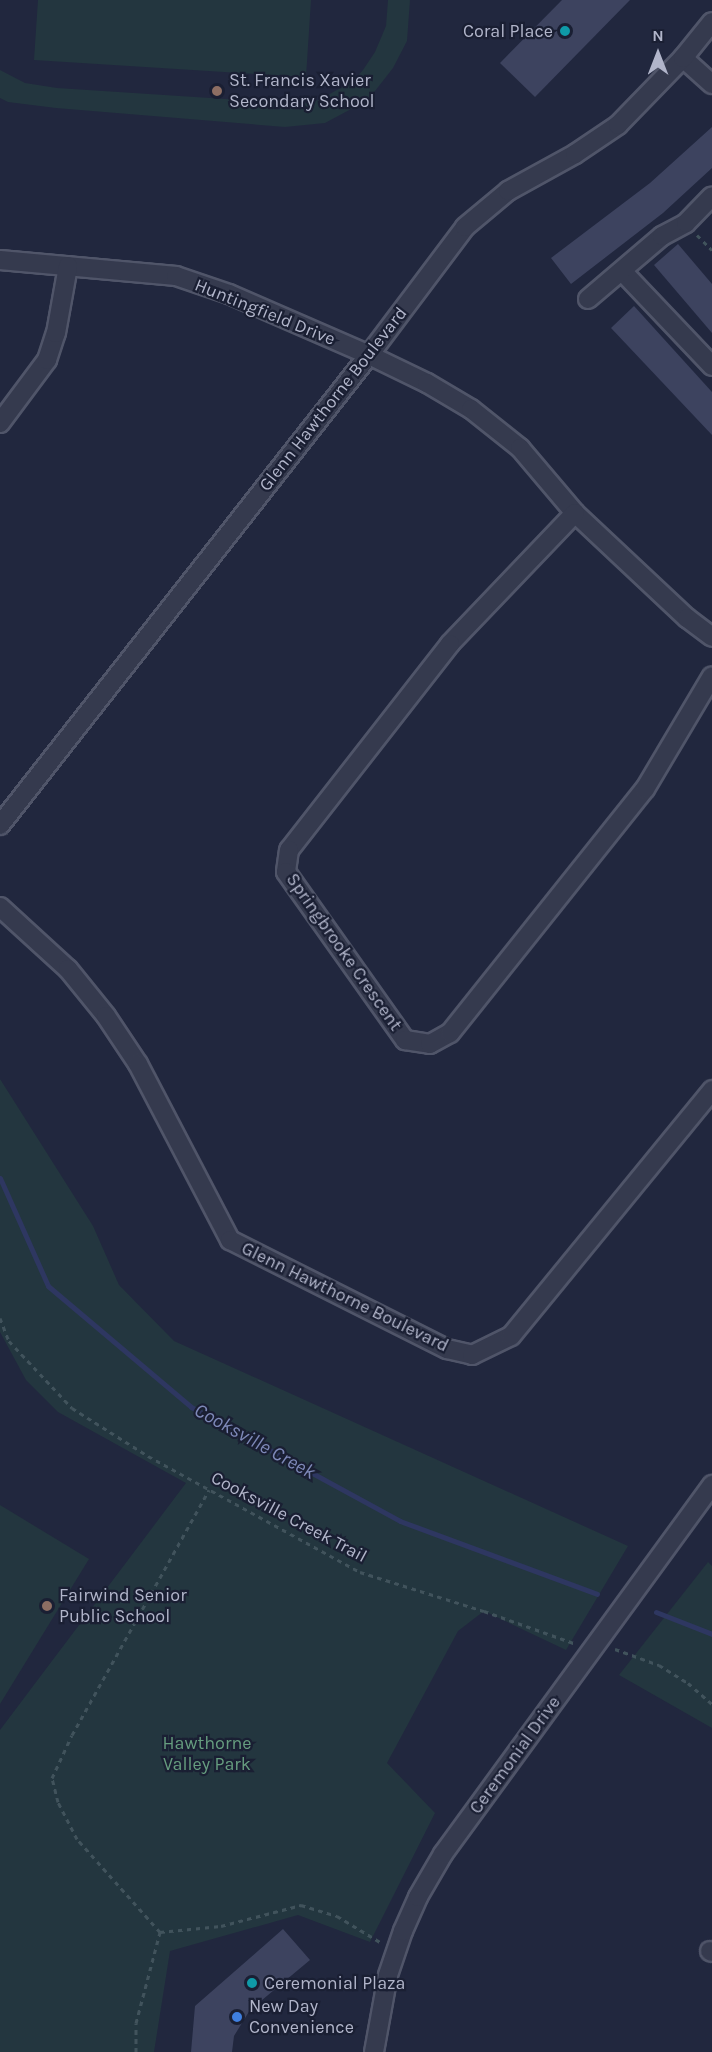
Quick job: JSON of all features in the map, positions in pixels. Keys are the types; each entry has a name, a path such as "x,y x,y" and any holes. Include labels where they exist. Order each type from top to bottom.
{"street":[{"name":"Glenn Hawthorne Boulevard","path":"0,825 369,354 465,227 508,191 575,154 618,124 683,58 712,22"},
{"path":"683,58 712,84"},
{"path":"588,299 662,236 686,223 712,196"},
{"name":"Huntingfield Drive","path":"0,260 176,276 228,294 369,354 427,383 486,420 520,448 575,513 687,618 712,637"},
{"path":"0,423 47,360 56,333 68,266"},
{"path":"622,271 712,366"},
{"name":"Springbrooke Crescent","path":"575,513 450,644 289,850 286,872 405,1040 430,1044 450,1033 645,789 712,676"},
{"name":"Glenn Hawthorne Boulevard","path":"0,906 68,969 106,1016 138,1064 230,1240 447,1349 472,1355 511,1336 712,1090"},
{"name":"Ceremonial Drive","path":"374,2052 388,1975 396,1952 418,1897 443,1854 712,1485"}],"path":[{"name":"Cooksville Creek Trail","path":"0,1318 9,1341 72,1408 209,1490 360,1572 484,1611 567,1641 624,1651 659,1665 688,1683 712,1704"},
{"path":"160,1932 77,1839 58,1802 52,1778 72,1735 209,1490"},
{"path":"160,1932 221,1926 301,1905 337,1916 396,1952"},
{"path":"136,2052 136,2023 160,1932"}],"green space":[{"path":"38,0 311,0 306,77 34,60"},
{"path":"388,0 410,0 407,41 393,68 368,100 325,123 285,127 56,108 8,102 0,98 0,70 25,83 57,88 301,104 319,100 353,81 363,70 375,52 386,26"},
{"name":"Hawthorne Valley Park","path":"0,1079 93,1226 119,1285 174,1341 628,1546 566,1650 484,1611 458,1631 387,1763 435,1813 370,1942 298,1915 170,1951 154,2052 0,2052 0,1730 186,1483 58,1412 26,1380 0,1332"},
{"path":"0,1505 89,1559 0,1704"},
{"path":"708,1562 712,1566 712,1728 619,1675"}],"building":[{"name":"Coral Place","path":"562,0 630,0 535,97 500,63"},
{"path":"712,127 712,168 663,213 571,284 551,258 650,183"},
{"path":"678,244 712,284 712,333 654,265"},
{"path":"634,306 712,392 712,435 611,328"},
{"name":"Ceremonial Plaza","path":"283,1929 310,1960 250,2010 234,2036 232,2052 191,2052 195,2006"}],"waterway":[{"name":"Cooksville Creek","path":"0,1178 48,1286 191,1407 400,1521 597,1594"},
{"name":"Cooksville Creek","path":"656,1612 712,1634"}],"place":[{"name":"Coral Place","path":"565,31"},
{"name":"St. Francis Xavier Secondary School","path":"217,91"},
{"name":"Fairwind Senior Public School","path":"47,1606"},
{"name":"Ceremonial Plaza","path":"252,1983"},
{"name":"New Day Convenience","path":"237,2017"}]}
